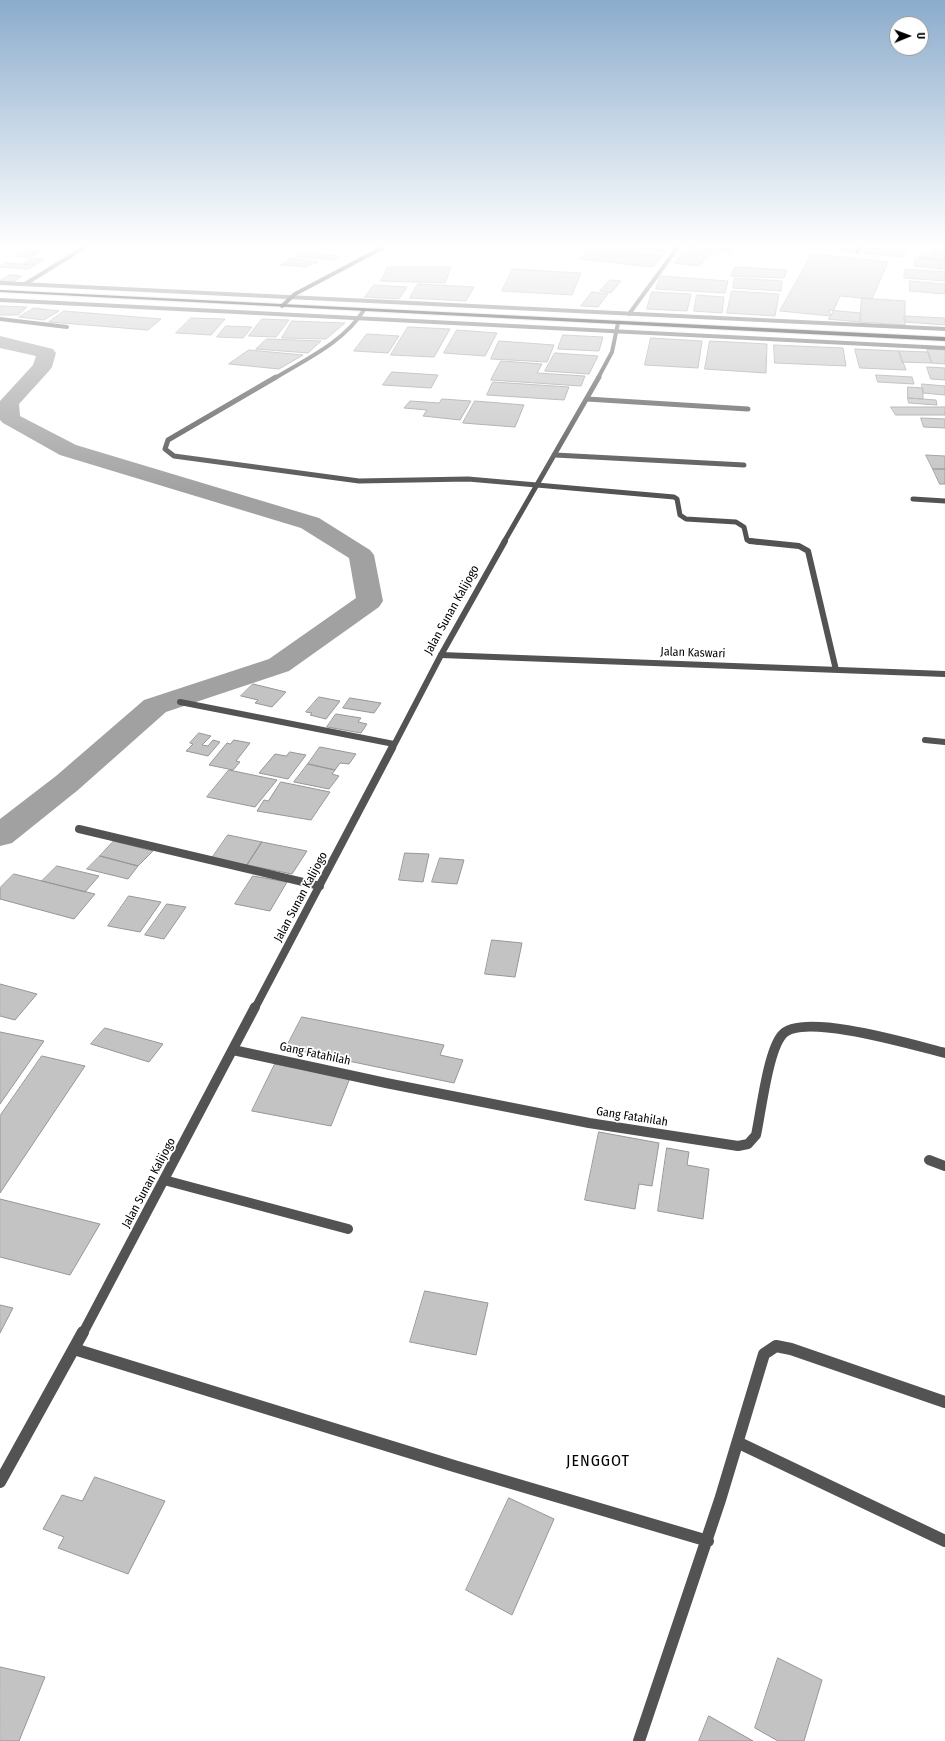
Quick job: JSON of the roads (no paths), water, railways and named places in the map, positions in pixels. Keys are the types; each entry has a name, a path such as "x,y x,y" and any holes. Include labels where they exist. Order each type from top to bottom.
{"main road":[{"path":"727,328 945,339"}],"street":[{"path":"348,328 328,345 251,393 168,440 165,449 174,456 189,459 359,481 468,479 674,497 677,499 680,515 686,519 736,522 744,527 747,540 751,542 798,546 808,551 836,670"},
{"path":"542,328 945,348"},
{"name":"Jalan Sunan Kalijogo","path":"0,1482 74,1349 441,655 537,484 587,399 612,352 617,328"},
{"path":"928,328 945,329"},
{"path":"587,399 748,409"},
{"path":"555,455 744,466"},
{"path":"913,499 945,500"},
{"name":"Jalan Kaswari","path":"441,655 945,674"},
{"path":"180,702 394,744"},
{"path":"925,740 945,742"},
{"path":"79,829 320,886"},
{"name":"Gang Fatahilah","path":"233,1050 386,1083 589,1123 743,1147 752,1143 756,1135 774,1049 783,1033 797,1028 845,1029 945,1053"},
{"path":"929,1160 945,1166"},
{"path":"164,1180 348,1229"},
{"path":"639,1741 708,1541 739,1442 764,1354 776,1346 791,1349 945,1402"},
{"path":"74,1349 439,1462 708,1541"},
{"path":"739,1442 945,1541"}],"waterway":[{"path":"0,342 46,353 42,367 9,403 10,419 68,450 310,523 361,555 370,601 279,665 155,706 67,783 0,836"}],"district":[{"name":"JENGGOT","path":"598,1462"}]}
